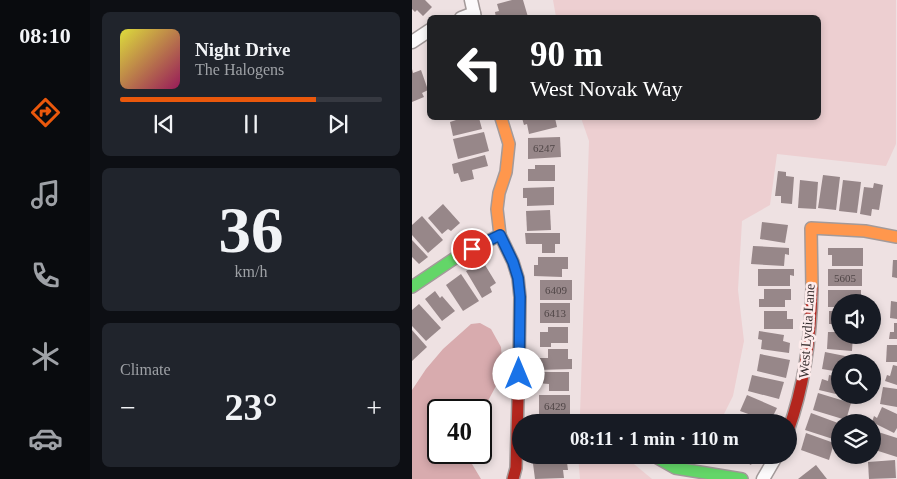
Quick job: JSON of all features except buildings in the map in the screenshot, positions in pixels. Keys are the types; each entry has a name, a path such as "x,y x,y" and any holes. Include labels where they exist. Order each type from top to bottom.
{"street":[{"path":"412,42 427,32"},
{"path":"502,120 508,144 506,172 497,209 500,235 513,262 519,288 519,414"},
{"name":"West Lydia Lane","path":"795,414 803,388 808,356 811,228 865,231 896,238"},
{"path":"412,287 458,256 500,235"},
{"path":"513,479 516,464"},
{"path":"668,464 675,468 742,479"},
{"path":"763,479 771,464"}],"shaded area":[{"path":"553,0 896,0 896,144 886,166 777,154 770,205 742,221 738,290 744,341 733,396 724,414 580,414 589,141 582,120 821,120 821,15 556,15"},
{"path":"480,323 491,329 501,347 502,360 497,384 489,399 427,399 427,464 472,464 481,479 412,479 412,390 443,349 471,324"},
{"path":"579,464 634,464 652,479 580,479"}],"traffic: fast":[{"path":"412,287 458,256 500,235"},
{"path":"668,464 675,468 742,479"}],"traffic: slow":[{"path":"502,120 509,144 506,172 499,193 497,209 500,235 513,262 518,278 520,297 519,366"},
{"path":"812,288 811,228 865,231 897,237"}],"traffic: jam":[{"path":"794,414 806,361 812,288"},
{"path":"513,479 516,468 519,366"}],"route":[{"path":"472,249 500,235 513,262 518,278 520,297 519,374"}]}
